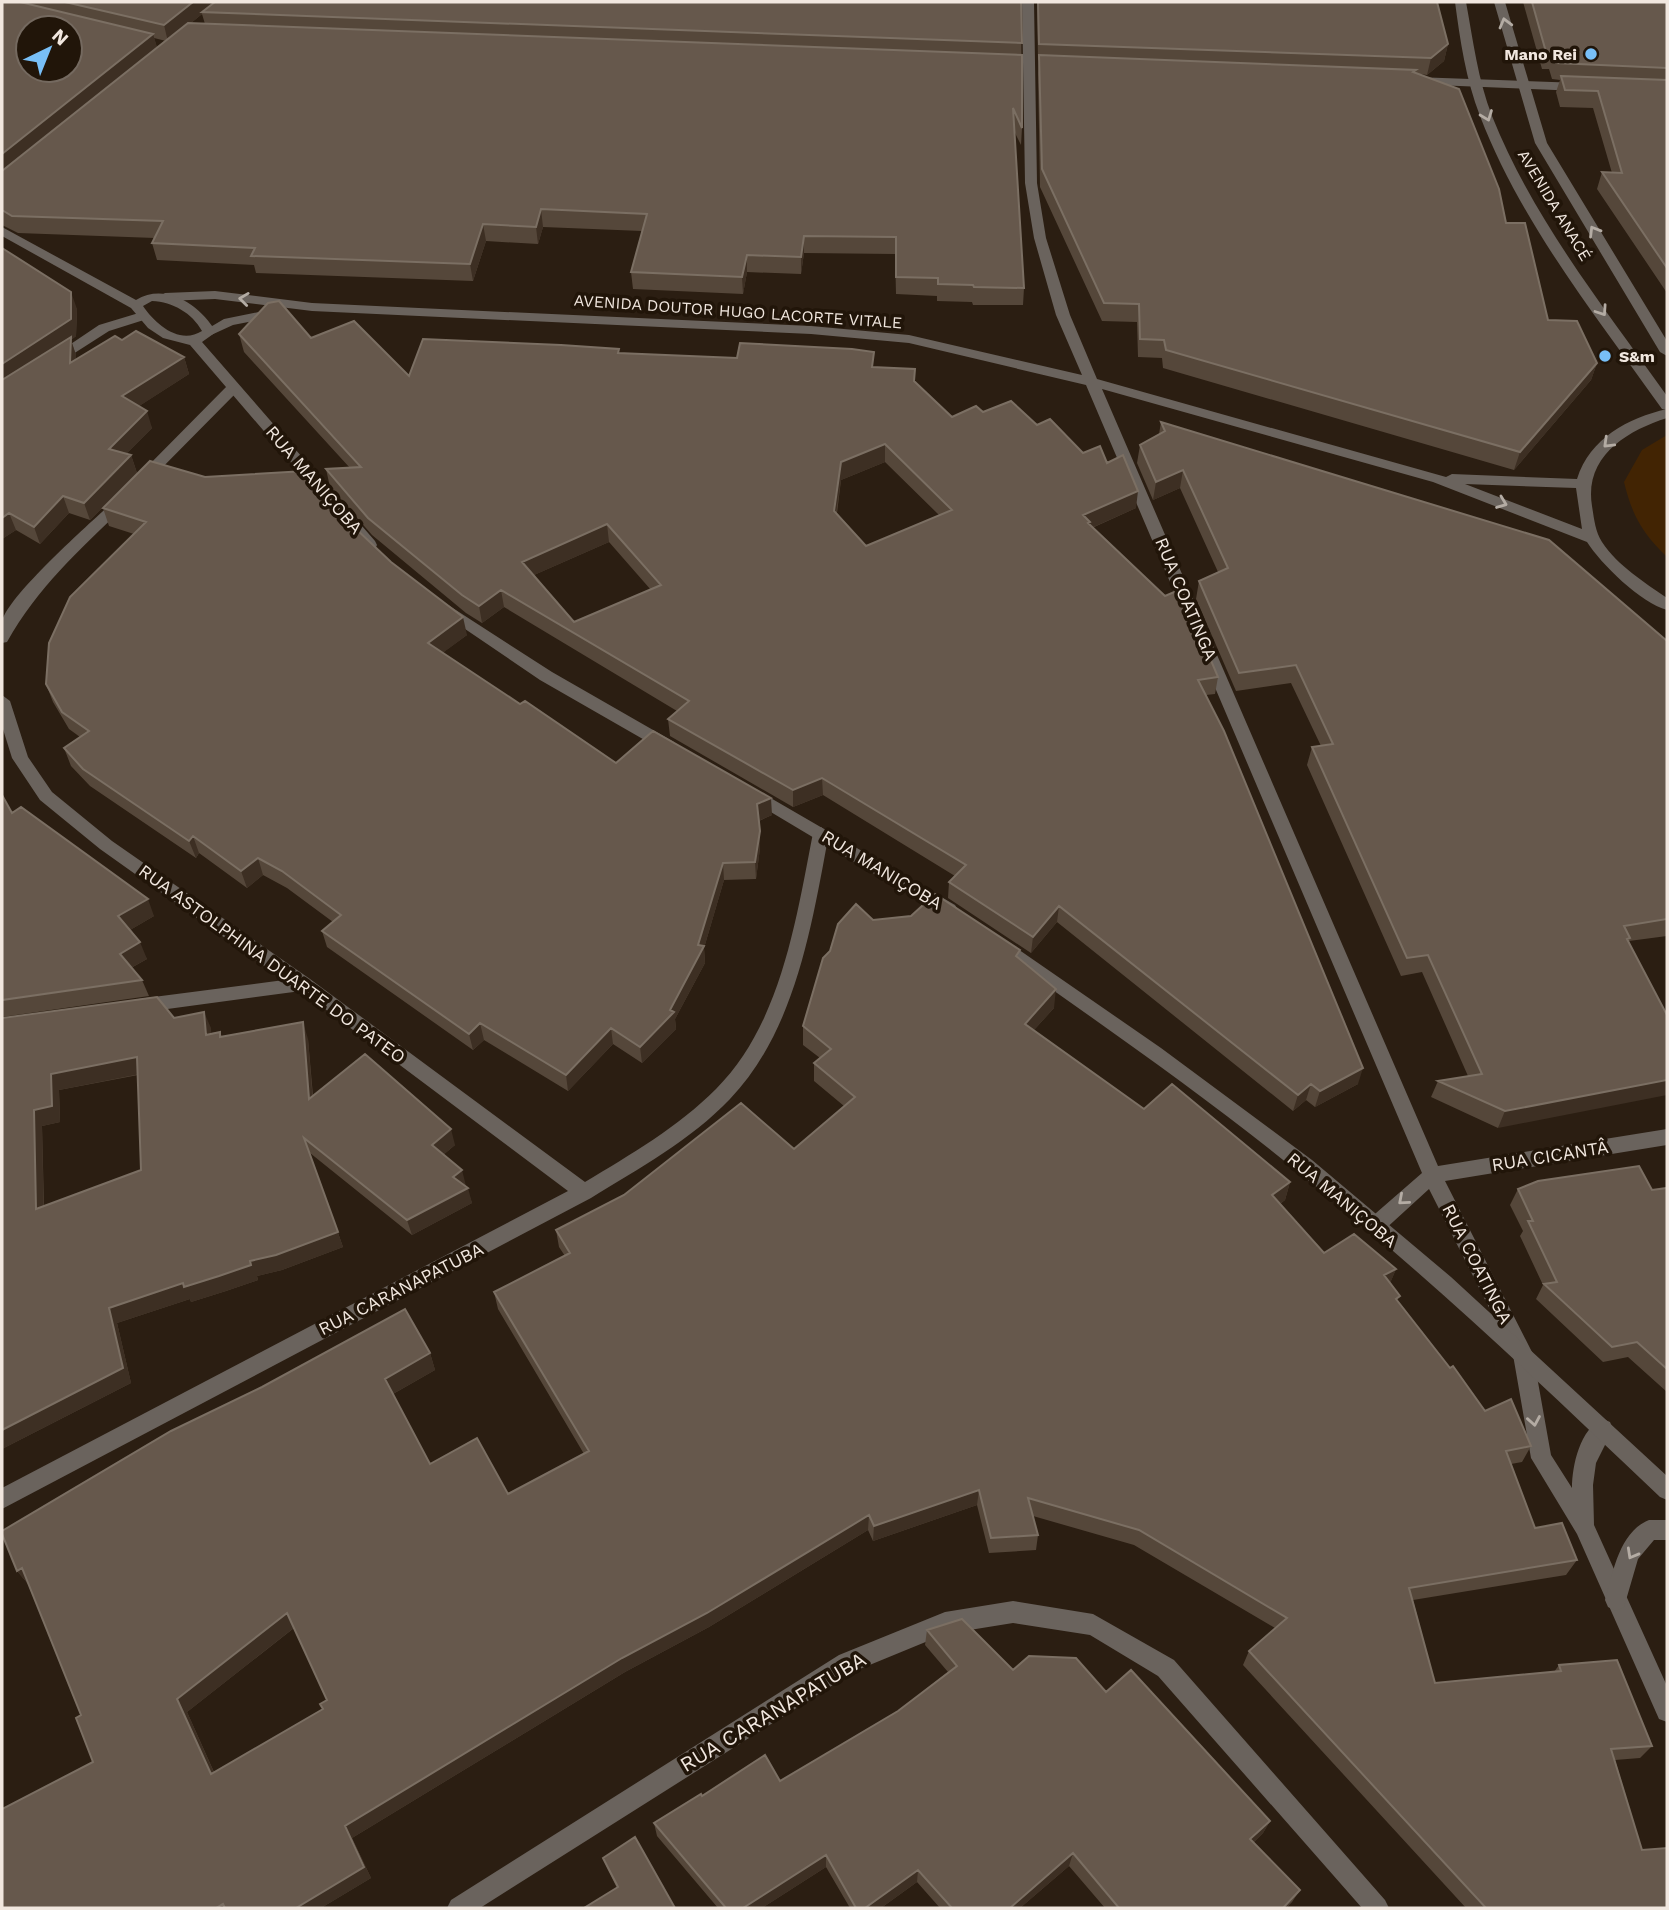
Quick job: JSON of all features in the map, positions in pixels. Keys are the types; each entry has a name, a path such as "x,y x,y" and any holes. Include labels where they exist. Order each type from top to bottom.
{"street":[{"name":"RUA COATINGA","path":"1028,2 1022,67 1031,183 1040,238 1063,315 1432,1175 1523,1353"},
{"name":"AVENIDA ANACÉ","path":"1461,2 1476,83 1486,116 1509,167 1547,230 1667,406"},
{"name":"AVENIDA ANACÉ","path":"1500,2 1541,143 1667,352"},
{"path":"1022,67 1042,68"},
{"path":"1406,81 1588,87"},
{"path":"2,230 139,311 178,339 202,337"},
{"name":"AVENIDA DOUTOR HUGO LACORTE VITALE","path":"139,311 150,297 215,295 312,307 811,330 909,339 1093,382 1438,479 1592,538"},
{"name":"RUA MANIÇOBA","path":"166,297 203,320 202,337 233,388 365,540 384,557"},
{"name":"AVENIDA DOUTOR HUGO LACORTE VITALE","path":"202,337 229,322 312,307"},
{"path":"36,372 104,328 139,311"},
{"path":"3,630 33,590 233,388"},
{"path":"1667,413 1645,419 1609,439 1586,467 1582,501 1592,538 1624,575 1667,605"},
{"name":"AVENIDA DOUTOR HUGO LACORTE VITALE","path":"1438,479 1584,484"},
{"path":"430,597 546,676 689,757"},
{"name":"RUA ASTOLPHINA DUARTE DO PATEO","path":"2,701 20,758 46,796 106,845 304,984 584,1192"},
{"name":"RUA MANIÇOBA","path":"737,785 821,832 968,922"},
{"name":"RUA CARANAPATUBA","path":"2,1499 584,1192 655,1149 724,1093 763,1040 790,968 810,890 821,832"},
{"name":"RUA MANIÇOBA","path":"990,937 1151,1051 1305,1167 1523,1353 1667,1490"},
{"path":"117,1009 304,984"},
{"name":"RUA CICANTÂ","path":"1432,1175 1667,1137"},
{"path":"1375,1226 1432,1175"},
{"path":"1523,1353 1541,1458 1584,1527 1667,1711"},
{"path":"1584,1527 1581,1476 1591,1445 1603,1429"},
{"path":"1616,1600 1629,1554 1648,1530 1667,1530"},
{"name":"RUA CARANAPATUBA","path":"459,1908 847,1663 945,1623 1013,1612 1093,1625 1166,1668 1377,1908"}],"shaded area":[{"path":"1667,435 1667,557 1639,523 1624,482 1642,450"}],"building":[{"path":"2,2 20,2 70,14 14,14 14,84 84,84 84,17 153,34 2,154"},
{"path":"65,2 193,2 164,25"},
{"path":"215,2 1021,2 1022,43 202,12"},
{"path":"1038,2 1437,2 1448,44 1431,58 1039,44"},
{"path":"1532,2 1667,2 1667,68 1556,63 1553,53 1546,52"},
{"path":"188,23 1022,55 1022,128 1013,108 1024,288 938,284 938,278 896,277 896,237 804,236 801,257 747,255 742,277 631,272 647,214 541,209 536,227 483,224 470,264 251,256 255,248 152,243 163,221 12,216 2,210 2,171"},
{"path":"1039,55 1416,70 1413,72 1459,89 1499,189 1506,223 1525,223 1548,320 1577,321 1597,363 1520,452 1166,350 1164,340 1140,339 1139,304 1104,303 1042,169"},
{"path":"1561,76 1667,80 1667,268 1602,172 1622,173 1598,91 1565,90"},
{"path":"2,248 71,292 71,319 2,364"},
{"path":"279,301 311,338 354,321 409,376 423,339 561,345 619,349 618,353 737,358 740,343 874,352 872,367 915,369 914,381 952,417 976,406 983,412 1011,401 1037,425 1050,419 1083,453 1100,446 1107,463 1123,455 1138,491 1083,515 1090,522 1088,523 1165,596 1181,589 1218,677 1198,680 1224,731 1363,1068 1320,1091 1311,1084 1298,1095 1059,906 1033,937 949,882 966,865 822,778 793,790 668,719 689,701 501,590 479,606 462,595 368,518 326,469 361,467 239,334 268,303","holes":["885,444 952,510 866,546 834,511 841,462","607,524 661,585 574,622 522,562"]},
{"path":"136,331 184,357 122,396 147,411 109,449 131,455 84,503 63,496 34,527 9,513 2,518 2,380 71,337 70,363 115,336 122,340"},
{"path":"1161,422 1549,540 1667,641 1667,919 1624,926 1630,938 1627,939 1667,1015 1667,1080 1505,1111 1438,1081 1482,1074 1428,955 1407,958 1312,747 1333,744 1296,665 1239,673 1199,581 1228,568 1183,470 1156,482 1140,445 1165,431"},
{"path":"150,461 205,477 305,471 354,527 391,562 463,617 428,643 520,704 525,701 616,763 653,731 771,798 757,804 760,831 755,862 723,863 698,945 704,946 670,1010 674,1012 640,1047 611,1028 566,1075 480,1023 469,1034 322,931 341,915 282,871 258,858 241,871 193,836 189,841 83,769 64,748 89,731 62,712 46,684 49,643 70,597 146,522 103,508"},
{"path":"2,795 12,813 21,807 148,899 118,916 140,942 120,954 142,980 2,1000"},
{"path":"935,894 1020,950 1016,956 1056,989 1025,1024 1144,1109 1172,1084 1290,1182 1272,1195 1324,1253 1354,1234 1396,1269 1384,1275 1400,1296 1396,1299 1450,1368 1453,1366 1485,1411 1511,1399 1531,1446 1506,1451 1535,1528 1562,1523 1577,1560 1409,1588 1435,1683 1561,1671 1559,1665 1617,1660 1652,1746 1611,1749 1642,1850 1667,1848 1667,1908 1486,1908 1249,1651 1287,1618 1139,1530 1028,1498 1038,1535 991,1538 979,1490 874,1526 869,1515 707,1613 622,1658 345,1826 364,1867 296,1908 225,1908 223,1904 216,1908 2,1908 2,1809 93,1762 76,1718 81,1715 22,1568 17,1571 2,1531 171,1431 262,1387 405,1309 430,1353 385,1379 430,1464 477,1438 508,1494 589,1451 494,1292 570,1253 556,1230 624,1195 741,1103 794,1149 855,1097 814,1063 831,1049 803,1026 823,958 830,951 838,924 856,904 873,920 911,916","holes":["287,1613 327,1700 320,1704 323,1709 211,1774 177,1699"]},
{"path":"157,997 174,1018 204,1012 206,1035 220,1032 220,1037 303,1022 309,1099 365,1054 451,1129 432,1145 462,1170 453,1177 468,1188 407,1220 304,1138 338,1232 276,1255 250,1261 251,1265 219,1276 184,1287 183,1283 109,1308 123,1368 2,1430 2,1018","holes":["137,1057 141,1170 36,1209 34,1110 52,1106 51,1074"]},
{"path":"1639,1166 1652,1190 1667,1188 1667,1369 1637,1342 1612,1347 1544,1284 1557,1282 1528,1221 1533,1221 1518,1189 1538,1181"},
{"path":"962,1619 1013,1670 1029,1656 1076,1658 1106,1692 1131,1670 1270,1821 1250,1839 1300,1890 1283,1908 1119,1908 1073,1853 1010,1908 952,1908 918,1870 865,1908 856,1908 826,1855 743,1908 726,1908 654,1823 765,1755 780,1781 898,1711 957,1666 927,1630"},
{"path":"635,1837 675,1908 584,1908 618,1887 603,1858"}],"place":[{"name":"Mano Rei","path":"1591,54"},
{"name":"S&m","path":"1605,356"}]}
